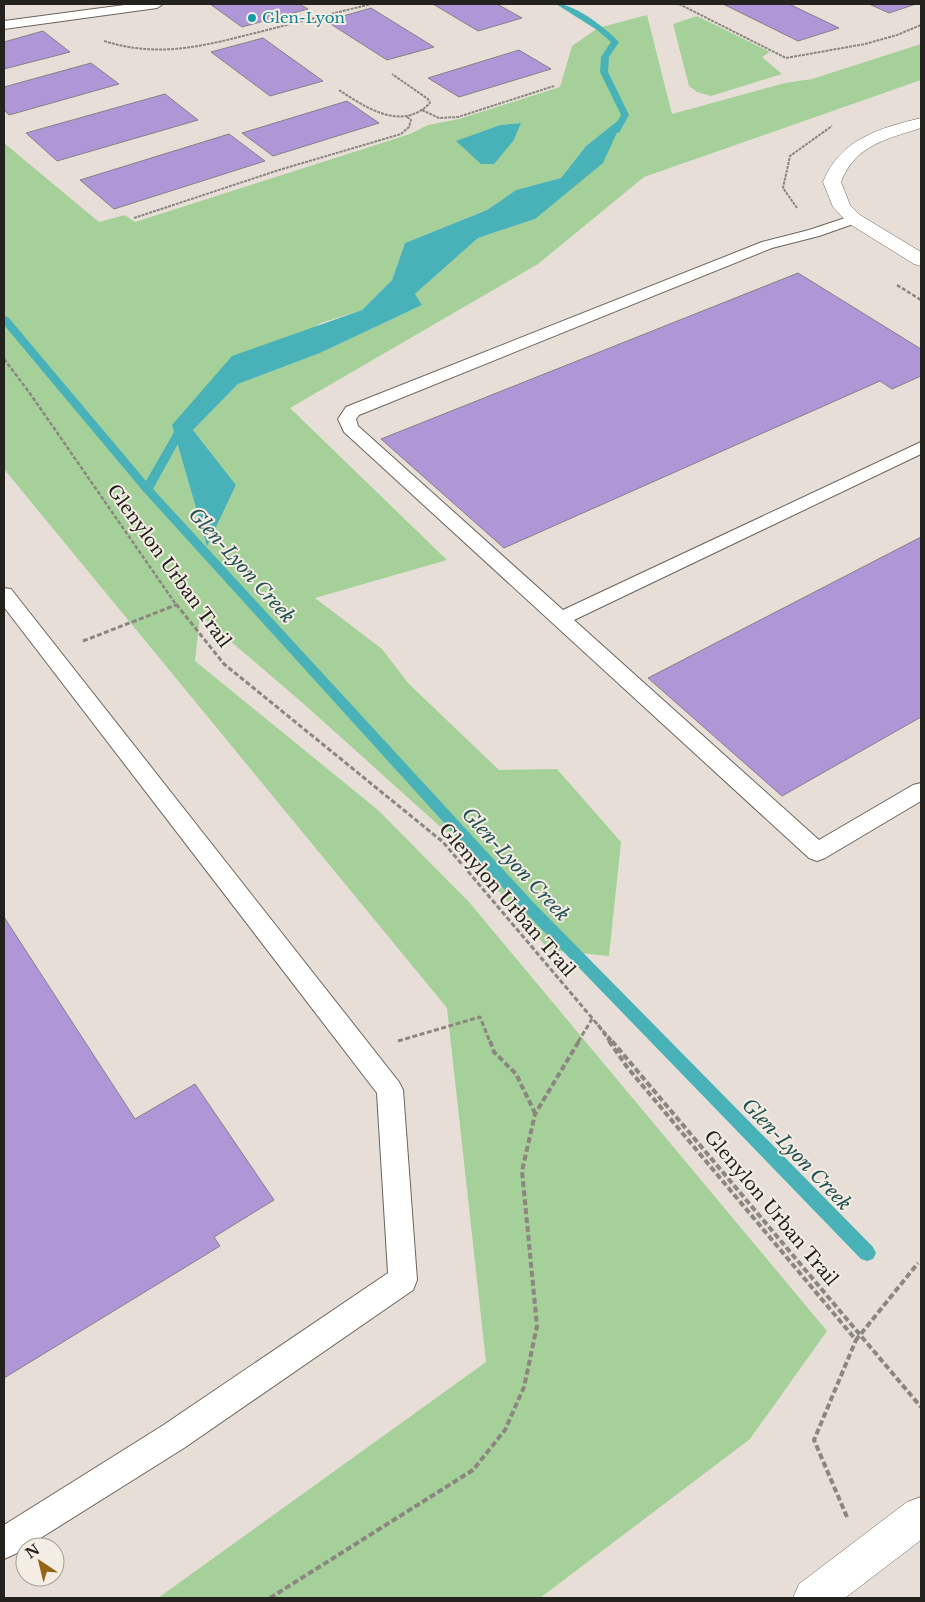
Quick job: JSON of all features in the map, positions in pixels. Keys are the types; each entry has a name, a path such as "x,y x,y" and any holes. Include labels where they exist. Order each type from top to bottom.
{"street":[{"path":"921,123 850,151 840,162 832,182 842,207 854,219 921,260"},
{"path":"813,1598 921,1516"}],"lane":[{"path":"4,25 157,4"},
{"path":"854,219 814,233 766,245 352,411 347,419 350,428 817,852 921,791"},
{"path":"560,619 921,447"},
{"path":"4,594 390,1090 403,1280 173,1437 4,1543"}],"path":[{"path":"98,39 140,50 169,51 194,48 371,4"},
{"path":"679,4 786,58 865,44 897,35 921,25"},
{"path":"339,90 373,112 389,116 406,116 428,106 430,102 428,99 392,74"},
{"path":"422,110 438,118 458,117 554,86"},
{"path":"134,218 279,170 400,134 409,130 411,124 411,120 406,116"},
{"name":"Glenylon Urban Trail","path":"4,360 29,392 176,605 224,664 443,842 921,1407"},
{"path":"51,654 176,605"},
{"path":"360,1052 480,1016 494,1052 516,1074 535,1114"},
{"path":"270,1598 473,1470 505,1430 524,1387 537,1326 522,1171 535,1114 592,1019"},
{"path":"598,1025 627,1067 856,1340"},
{"path":"864,1560 814,1440 856,1340 918,1263"}],"green space":[{"path":"647,15 672,114 785,83 812,79 921,44 921,80 644,177 538,264 290,408 447,560 315,598 382,649 408,683 499,770 557,769 621,842 609,956 549,950 455,840 305,705 200,615 195,661 378,810 469,902 827,1331 750,1439 540,1598 158,1598 486,1362 447,1008 4,469 4,143 99,222 125,215 135,222 410,134 428,125 459,119 560,87 572,46 598,28","holes":["624,116 535,219 478,238 415,294 422,305 320,353 238,384 193,430 236,485 207,545 172,425 321,323 362,310 392,280 405,243 487,210 516,190 561,178 586,146","521,123 514,140 457,141 500,125"]},
{"path":"697,16 770,52 762,57 782,74 711,96 697,92 689,86 673,24"}],"water":[{"path":"625,115 603,163 535,219 478,238 415,294 422,305 320,353 238,384 193,430 236,485 207,546 172,425 232,356 362,310 392,280 405,243 487,210 516,190 561,178 586,146"},
{"path":"521,123 514,140 494,164 481,164 456,141 500,125"}],"building":[{"name":"Glen-Lyon","path":"210,4 299,4 308,9 242,27"},
{"path":"433,4 497,4 522,18 478,31"},
{"path":"723,4 789,4 839,28 798,41"},
{"path":"869,4 916,4 889,13"},
{"path":"371,8 434,47 387,60 326,21"},
{"path":"43,31 70,52 4,69 4,42"},
{"path":"263,38 323,81 270,96 211,52"},
{"path":"519,50 551,69 459,97 428,78"},
{"path":"91,63 119,84 9,115 4,110 4,87"},
{"path":"165,94 198,120 57,161 26,133"},
{"path":"347,101 379,123 273,156 242,133"},
{"path":"229,134 265,161 114,209 80,180"},
{"path":"798,273 921,349 921,376 892,389 880,381 504,548 381,439"},
{"path":"921,537 921,717 782,796 648,678"},
{"path":"4,917 135,1119 195,1084 274,1200 214,1237 220,1246 4,1378"}],"waterway":[{"name":"Glen-Lyon Creek","path":"560,4 600,28 615,42 605,57 604,72 625,115 616,131"},
{"name":"Glen-Lyon Creek","path":"4,319 147,489"},
{"name":"Glen-Lyon Creek","path":"147,489 185,422"},
{"name":"Glen-Lyon Creek","path":"147,489 529,907 867,1253"}],"place":[{"name":"Glen-Lyon","path":"252,18"}]}
